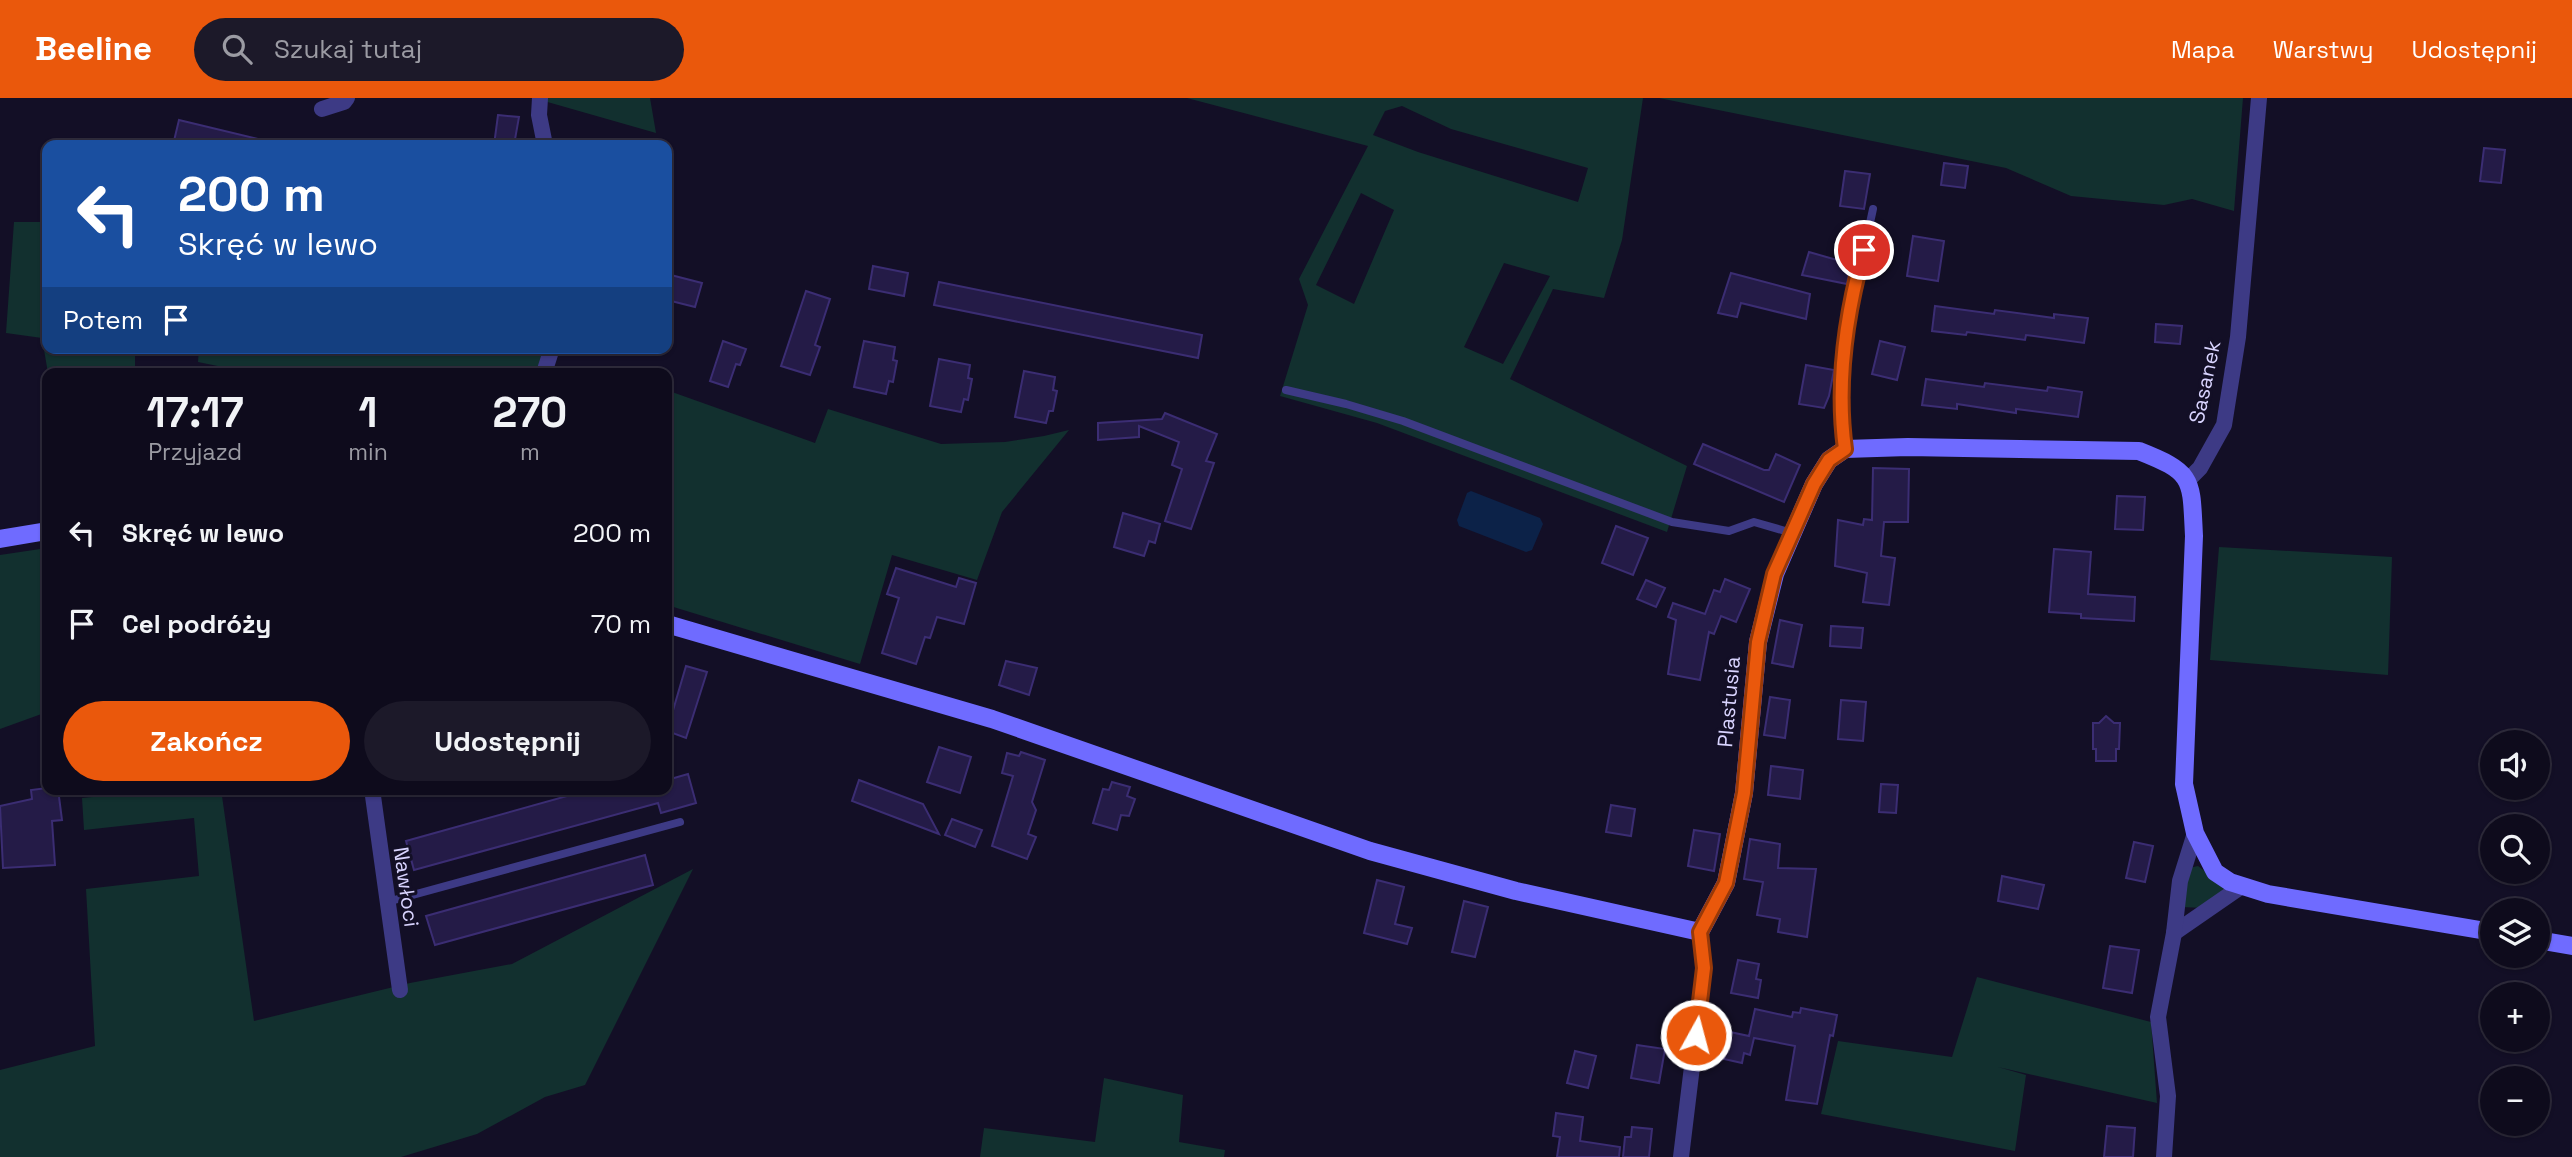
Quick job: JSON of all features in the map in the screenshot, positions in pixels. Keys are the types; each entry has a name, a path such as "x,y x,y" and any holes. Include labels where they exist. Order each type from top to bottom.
{"street":[{"path":"322,109 344,102 348,98"},
{"path":"540,98 539,115 544,140"},
{"name":"Sasanek","path":"2188,480 2200,468 2224,425 2238,337 2259,98"},
{"path":"1845,449 1908,447 2139,451 2169,463 2188,480 2194,536 2184,784 2195,833 2215,872 2242,886 2312,904 2480,930"},
{"name":"Plastusia","path":"1700,932 1726,883 1744,793 1758,642 1774,574 1819,476 1829,460 1845,449"},
{"path":"0,539 42,532"},
{"path":"672,625 992,719 1370,851 1516,891 1700,932 1704,968 1681,1157"},
{"name":"Nawłoci","path":"373,795 400,990"},
{"path":"2164,1157 2168,1096 2158,1017 2174,933 2180,881 2195,833"},
{"path":"2174,933 2242,886"},
{"path":"2550,942 2572,946"}],"lane":[{"path":"1845,449 1840,405 1846,329 1874,209"},
{"path":"1286,390 1346,404 1403,422 1672,522 1729,531 1755,522 1792,533"},
{"path":"387,902 680,822"}],"green space":[{"path":"545,98 650,98 656,133 544,101"},
{"path":"1187,98 1643,98 1622,240 1604,298 1553,289 1510,379 1687,466 1667,532 1377,423 1280,396 1308,305 1299,279 1368,146","holes":["1402,106 1451,129 1588,168 1578,202 1418,152 1373,135 1385,111","1361,193 1394,210 1354,304 1316,285","1504,263 1550,276 1503,364 1464,347"]},
{"path":"1659,98 2243,98 2234,211 2192,199 2164,205 2071,196 2006,168"},
{"path":"14,222 42,222 42,338 6,333"},
{"path":"45,354 135,354 135,368 47,368"},
{"path":"199,354 544,354 538,368 227,368 198,362"},
{"path":"672,392 815,443 828,409 941,444 1005,442 1069,430 1002,512 977,580 892,555 860,664 672,607"},
{"path":"2219,547 2392,557 2388,675 2210,660"},
{"path":"42,549 42,714 0,729 0,555"},
{"path":"113,795 222,795 254,1021 410,983 512,964 693,869 585,1085 545,1097 477,1134 401,1157 0,1157 0,1070 95,1046 86,889 199,876 194,818 84,830 82,798"},
{"path":"2198,866 2226,887 2205,908 2181,907 2189,868"},
{"path":"1977,977 2151,1022 2157,1103 1998,1067 2026,1075 2015,1151 1821,1114 1838,1041 1952,1057"},
{"path":"1104,1078 1183,1095 1179,1142 1225,1150 1224,1157 980,1157 984,1128 1095,1142"}],"water":[{"path":"1471,491 1540,518 1543,524 1532,550 1526,552 1459,526 1457,520 1467,493"}],"building":[{"path":"498,115 519,117 515,140 495,140"},
{"path":"179,120 258,139 258,140 174,140"},
{"path":"2484,148 2505,150 2501,183 2480,181"},
{"path":"1944,163 1968,166 1965,188 1941,185"},
{"path":"1845,171 1870,174 1864,209 1840,206"},
{"path":"1913,236 1944,241 1938,281 1907,276"},
{"path":"1809,252 1851,264 1847,284 1802,275"},
{"path":"873,266 908,273 904,296 869,289"},
{"path":"1731,273 1810,294 1806,319 1741,303 1737,317 1718,313"},
{"path":"672,275 702,283 695,307 672,301"},
{"path":"939,282 1202,335 1198,358 934,305"},
{"path":"806,291 830,299 815,345 820,347 810,375 781,366"},
{"path":"1935,306 1994,314 1995,310 2054,318 2054,314 2088,318 2084,343 2026,335 2025,340 1967,332 1966,335 1932,331"},
{"path":"2156,324 2182,326 2180,344 2155,342"},
{"path":"723,341 746,349 740,365 736,364 728,387 710,381"},
{"path":"864,341 895,347 893,360 897,361 893,382 889,381 886,394 854,387"},
{"path":"1880,341 1905,347 1897,380 1872,374"},
{"path":"939,359 970,365 968,378 972,379 968,400 964,399 961,412 930,406"},
{"path":"1806,365 1834,370 1824,408 1799,404"},
{"path":"1024,371 1055,377 1053,390 1057,391 1053,411 1049,411 1046,423 1015,417"},
{"path":"1926,379 1984,387 1985,383 2047,391 2048,387 2082,392 2078,417 2016,409 2016,413 1957,404 1957,409 1922,405"},
{"path":"1165,413 1217,434 1206,461 1214,463 1191,529 1165,521 1182,469 1172,465 1179,442 1139,426 1139,437 1098,440 1098,423 1162,419"},
{"path":"1703,444 1764,470 1769,470 1776,454 1800,465 1784,502 1694,464"},
{"path":"1873,468 1909,469 1908,522 1884,522 1881,556 1895,558 1889,605 1863,602 1867,573 1835,566 1838,520 1863,525 1864,519 1872,520"},
{"path":"2117,496 2145,497 2143,530 2115,529"},
{"path":"1123,513 1160,524 1155,543 1149,541 1144,556 1114,547"},
{"path":"1616,526 1648,538 1633,575 1602,563"},
{"path":"2054,549 2091,552 2088,594 2135,597 2134,621 2081,618 2081,614 2049,612"},
{"path":"896,568 956,587 959,578 976,583 964,624 937,617 930,638 925,637 916,664 882,653 899,598 887,594"},
{"path":"1725,579 1750,589 1736,622 1721,616 1714,634 1709,632 1700,680 1668,674 1676,620 1668,617 1673,603 1705,614 1714,590 1720,592"},
{"path":"1646,580 1665,588 1656,607 1637,599"},
{"path":"1780,620 1802,625 1793,667 1772,663"},
{"path":"1831,626 1863,628 1861,648 1830,646"},
{"path":"1006,661 1037,668 1029,695 999,685"},
{"path":"686,666 707,672 686,738 672,733 672,714"},
{"path":"1770,697 1790,700 1785,738 1764,735"},
{"path":"1841,700 1866,702 1863,741 1838,739"},
{"path":"2106,716 2114,723 2120,723 2119,749 2116,749 2116,761 2096,761 2093,723 2099,723"},
{"path":"939,747 971,757 960,793 927,782"},
{"path":"1021,752 1045,760 1032,802 1036,810 1028,834 1036,837 1027,859 992,846 1013,776 1002,773 1007,753 1019,756"},
{"path":"1771,766 1803,770 1800,799 1768,795"},
{"path":"688,774 696,803 661,813 658,803 414,870 406,841 571,795 672,795 672,779"},
{"path":"859,780 923,804 939,834 852,801"},
{"path":"1112,782 1130,787 1127,796 1135,799 1129,816 1121,815 1117,830 1093,823 1103,789 1109,790"},
{"path":"1881,784 1898,785 1896,813 1879,812"},
{"path":"42,789 42,795 59,795 62,820 52,821 55,865 3,868 0,806 32,799 31,790"},
{"path":"1611,805 1635,809 1631,836 1606,832"},
{"path":"952,819 982,830 975,847 945,835"},
{"path":"1694,830 1720,834 1714,871 1688,866"},
{"path":"1750,839 1780,844 1778,868 1816,869 1807,937 1778,932 1780,919 1757,915 1763,882 1744,879"},
{"path":"2134,842 2153,846 2145,882 2126,878"},
{"path":"645,855 653,885 435,945 426,916"},
{"path":"2002,876 2044,885 2038,909 1998,901"},
{"path":"1377,880 1404,887 1395,924 1412,928 1407,944 1364,933"},
{"path":"1464,901 1488,907 1475,957 1452,952"},
{"path":"2110,946 2139,950 2132,993 2103,988"},
{"path":"1738,960 1759,964 1756,979 1761,980 1758,998 1731,993"},
{"path":"1801,1008 1837,1015 1833,1036 1830,1035 1817,1104 1786,1100 1795,1046 1754,1038 1750,1055 1744,1053 1742,1063 1724,1059 1730,1032 1749,1036 1755,1009 1792,1017 1793,1012 1800,1013"},
{"path":"1637,1045 1665,1049 1659,1083 1631,1078"},
{"path":"1575,1051 1596,1056 1588,1088 1567,1083"},
{"path":"1556,1113 1583,1117 1580,1141 1620,1147 1619,1157 1557,1157 1560,1137 1553,1136"},
{"path":"2107,1126 2135,1128 2133,1157 2104,1157"},
{"path":"1632,1127 1652,1129 1649,1157 1623,1157 1625,1137 1631,1137"}],"route":[{"path":"1696,1035 1704,968 1700,932 1726,883 1744,793 1758,642 1774,574 1814,484 1829,460 1845,449 1840,405 1846,329 1864,250"}]}
